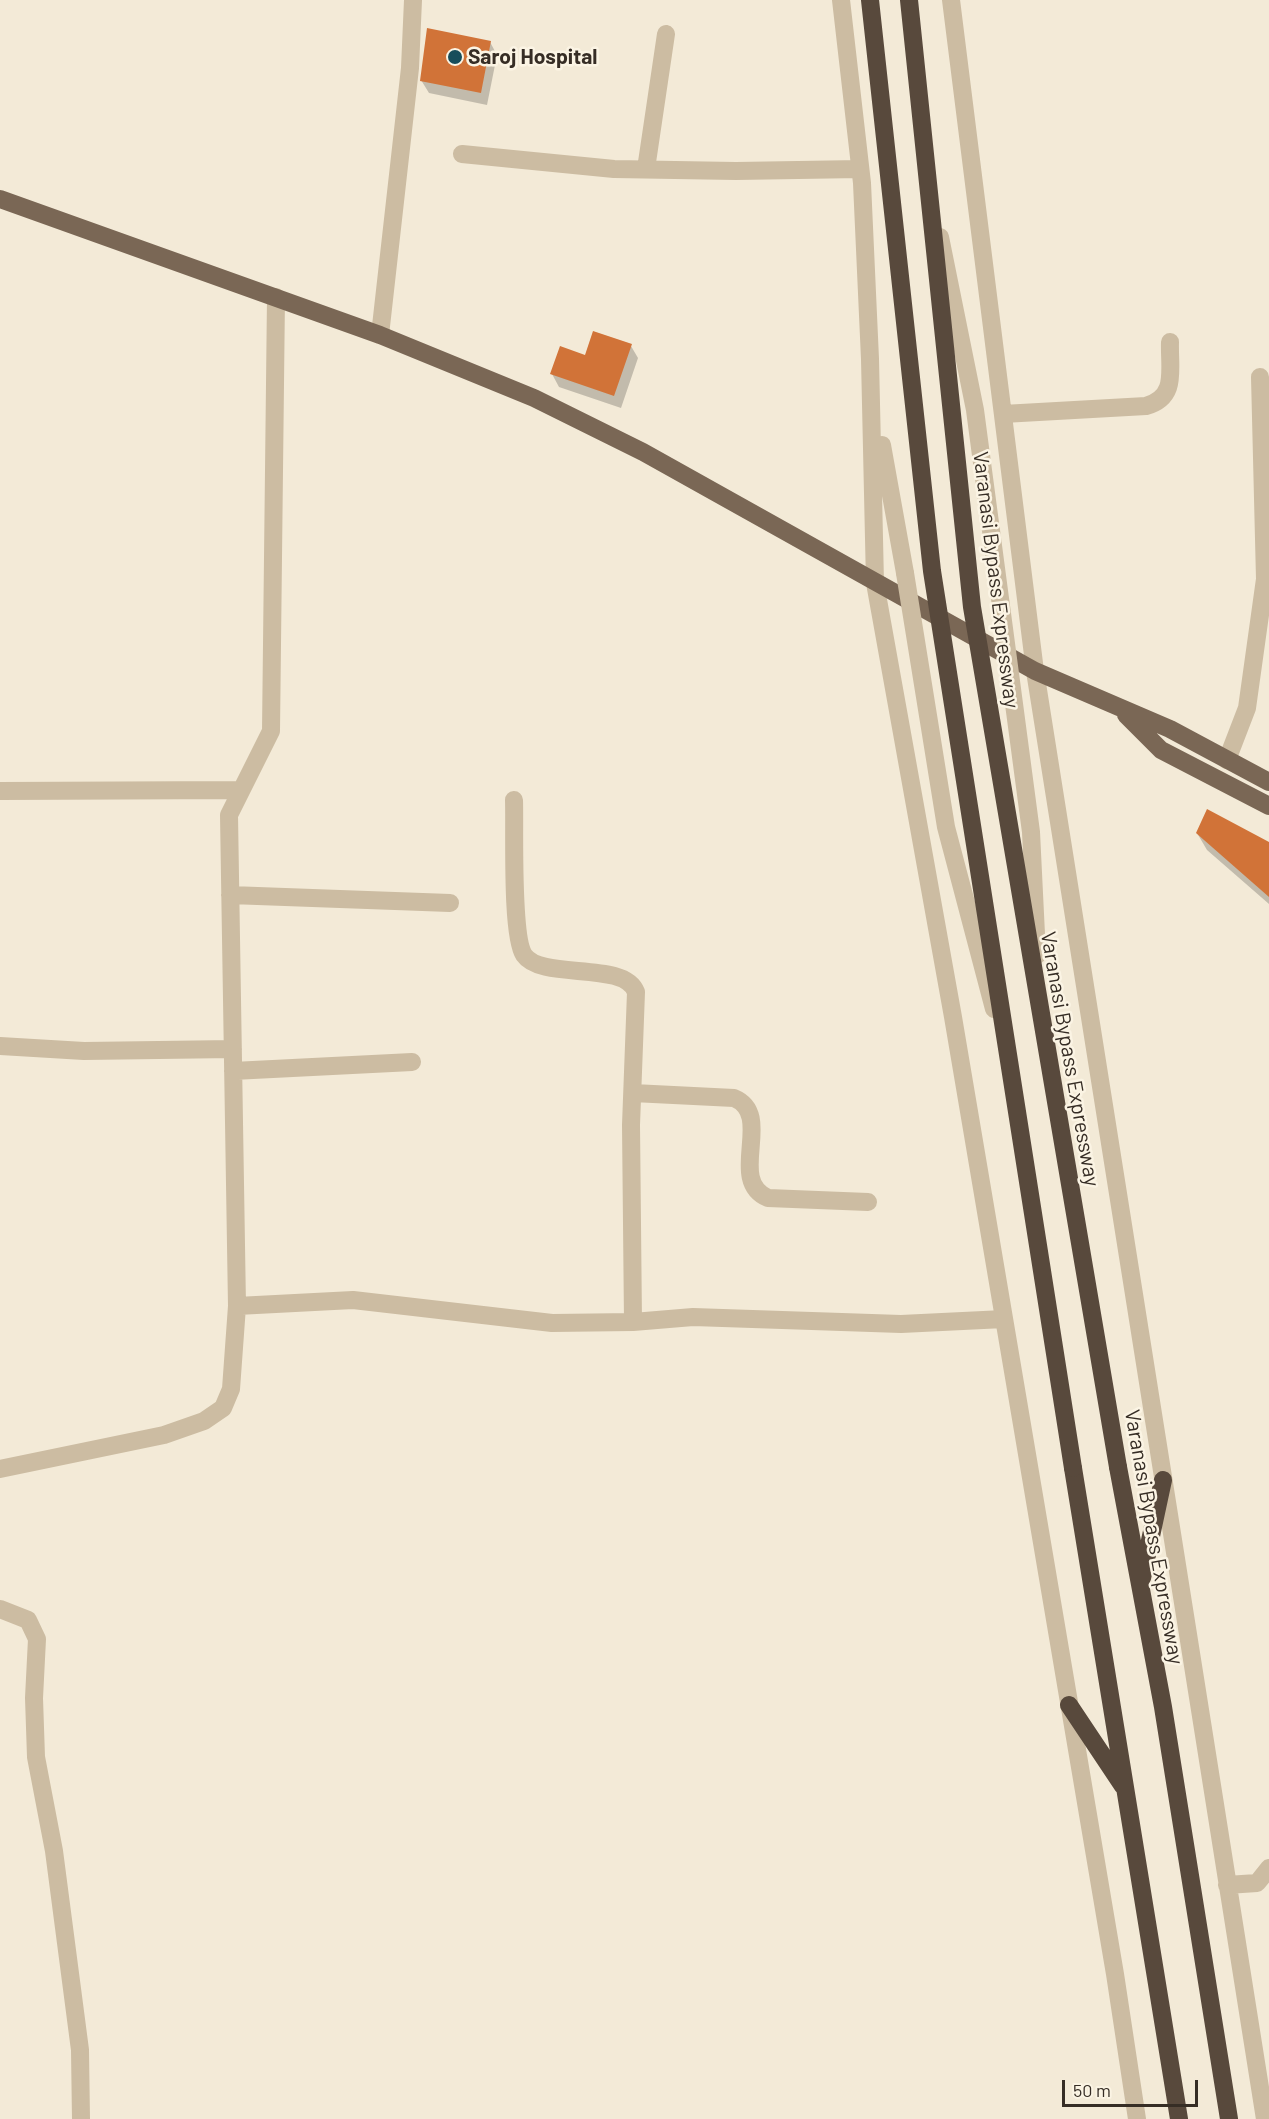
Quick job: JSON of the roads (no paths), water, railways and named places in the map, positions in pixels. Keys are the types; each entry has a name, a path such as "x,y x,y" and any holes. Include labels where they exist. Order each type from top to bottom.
{"highway":[{"path":"870,0 932,571 1073,1468 1128,1792 1179,2119"},
{"name":"Varanasi Bypass Expressway","path":"909,0 972,607 1118,1467 1163,1707 1230,2119"},
{"path":"1140,1588 1163,1480"},
{"path":"1069,1705 1128,1792"}],"main road":[{"path":"0,199 380,335 544,403 643,452 1035,671 1121,710 1170,729 1269,782"},
{"path":"1121,710 1161,750 1269,806"}],"street":[{"path":"380,335 410,68 413,0"},
{"path":"841,0 860,169 870,359 875,583 1004,1319 1137,2119"},
{"path":"951,0 1035,671 1264,2119"},
{"path":"646,170 666,34"},
{"path":"462,154 646,170 860,169"},
{"path":"930,188 975,410 1030,820 1040,1017"},
{"path":"0,1469 164,1435 204,1421 223,1408 231,1389 237,1306 229,815 271,731 276,297"},
{"path":"1003,414 1146,406 1158,403 1164,399 1169,389 1170,342"},
{"path":"870,359 885,465 946,827 1010,1069"},
{"path":"1227,760 1247,708 1265,579 1260,377"},
{"path":"0,791 241,790"},
{"path":"514,800 517,930 523,954 530,961 619,976 633,984 636,1016 633,1093 633,1323"},
{"path":"230,895 450,903"},
{"path":"0,1046 84,1051 233,1049"},
{"path":"233,1071 412,1062"},
{"path":"633,1093 734,1098 741,1101 751,1116 749,1165 752,1183 758,1194 768,1198 867,1202"},
{"path":"237,1306 353,1300 552,1323 633,1323 693,1317 901,1324 1004,1319"},
{"path":"0,1609 28,1620 37,1639 34,1698 36,1757 54,1851 80,2050 81,2119"},
{"path":"1227,1885 1257,1883 1269,1868"}],"place":[{"name":"Saroj Hospital","path":"455,57"}]}
